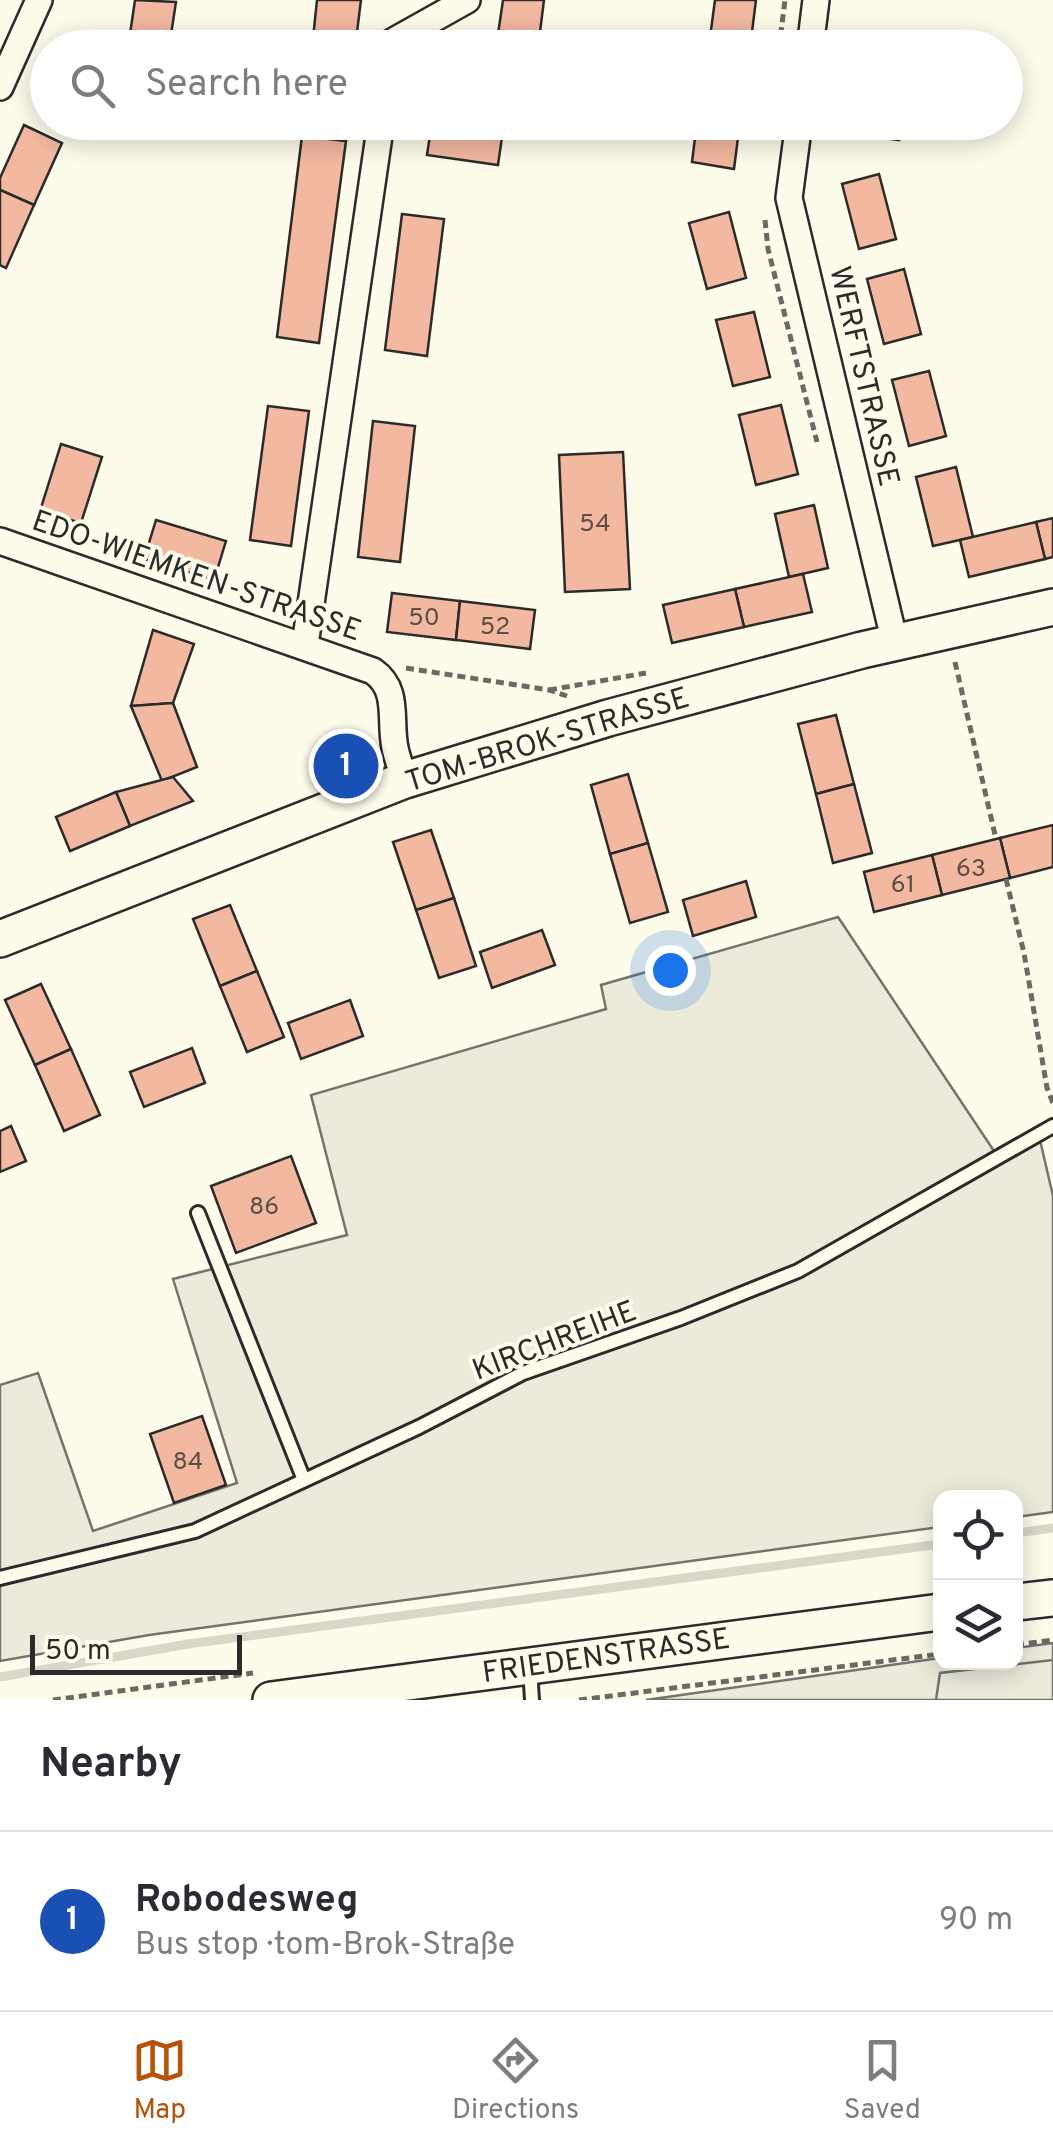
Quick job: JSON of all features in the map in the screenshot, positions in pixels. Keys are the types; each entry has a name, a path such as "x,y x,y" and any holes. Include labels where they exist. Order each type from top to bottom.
{"street":[{"path":"0,87 39,0"},
{"path":"413,30 466,0"},
{"path":"812,30 816,0"},
{"path":"305,645 377,140"},
{"name":"WERFTSTRASSE","path":"797,140 789,198 895,642"},
{"name":"EDO-WIEMKEN-STRASSE","path":"0,541 373,671 390,690 395,749 405,780"},
{"name":"TOM-BROK-STRASSE","path":"0,939 492,747 895,642 1053,607"},
{"path":"1023,1601 1053,1598"},
{"name":"FRIEDENSTRASSE","path":"271,1700 933,1613"}],"lane":[{"name":"KIRCHREIHE","path":"0,1578 196,1531 419,1427 523,1373 681,1318 798,1271 1053,1126"},
{"path":"198,1213 304,1480"},
{"path":"530,1664 532,1700"}],"path":[{"path":"781,30 785,0"},
{"path":"764,216 768,249 820,454"},
{"path":"948,630 996,839"},
{"path":"373,671 412,668 549,690 608,718"},
{"path":"549,690 664,670"},
{"path":"1006,879 1053,1103"},
{"path":"1023,1644 1053,1640"},
{"path":"579,1700 933,1655"}],"shaded area":[{"path":"838,917 994,1151 1040,1140 1053,1196 1053,1512 1023,1516 1023,1490 933,1490 933,1528 149,1635 0,1661 0,1385 38,1373 93,1531 237,1483 173,1279 347,1235 311,1095 606,1009 601,985"},
{"path":"1053,1643 1053,1700 646,1700 933,1659 933,1670 1023,1670 1023,1647"},
{"path":"1053,1660 1053,1700 936,1700 940,1673 1023,1670 1023,1663"}],"building":[{"path":"135,0 176,2 172,30 131,30"},
{"path":"317,0 361,0 357,30 314,30"},
{"path":"503,0 544,0 540,30 499,30"},
{"path":"715,0 756,0 752,30 711,30"},
{"path":"24,125 30,128 30,140 62,143 34,205 0,190 0,178"},
{"path":"302,140 346,141 319,343 277,337"},
{"path":"429,140 502,140 498,165 427,155"},
{"path":"695,140 738,140 734,169 692,162"},
{"path":"879,174 896,239 859,249 842,184"},
{"path":"0,190 34,205 6,268 0,265"},
{"path":"729,212 746,278 707,289 689,223"},
{"path":"402,214 444,219 427,356 385,350"},
{"path":"904,269 921,334 884,344 867,279"},
{"path":"754,312 770,377 733,386 716,320"},
{"path":"929,371 946,436 909,446 892,380"},
{"path":"781,405 798,474 756,485 739,415"},
{"path":"268,406 309,411 291,546 250,540"},
{"path":"373,421 415,426 400,562 358,557"},
{"path":"61,444 102,457 81,523 40,511"},
{"path":"623,452 630,589 565,592 559,455"},
{"path":"956,467 973,537 933,546 916,477"},
{"path":"814,505 828,568 789,577 775,514"},
{"path":"1053,518 1053,557 1045,559 1036,522"},
{"path":"156,520 226,541 214,580 144,559"},
{"path":"1036,522 1045,559 969,577 960,540"},
{"path":"803,574 812,612 744,627 735,589"},
{"path":"735,589 744,627 672,643 663,605"},
{"path":"392,593 460,601 456,640 387,632"},
{"path":"460,601 535,610 530,649 456,640"},
{"path":"153,630 194,644 173,703 131,706"},
{"path":"173,703 197,767 162,781 131,706"},
{"path":"836,715 854,784 816,794 798,724"},
{"path":"628,774 648,843 610,854 591,785"},
{"path":"173,777 193,801 130,826 116,792"},
{"path":"854,784 872,853 833,863 816,794"},
{"path":"116,792 130,826 70,851 56,817"},
{"path":"1053,825 1053,867 1010,878 1000,838"},
{"path":"431,830 454,898 416,910 393,842"},
{"path":"1000,838 1010,878 942,895 932,855"},
{"path":"648,843 668,912 630,923 610,854"},
{"path":"932,855 942,895 874,912 864,872"},
{"path":"746,881 756,917 693,936 683,900"},
{"path":"454,898 476,966 439,978 416,910"},
{"path":"230,905 257,971 220,986 193,919"},
{"path":"542,930 555,965 492,988 480,952"},
{"path":"257,971 284,1037 247,1052 220,986"},
{"path":"41,984 71,1049 35,1065 5,1000"},
{"path":"350,1000 363,1036 301,1059 288,1023"},
{"path":"192,1048 205,1083 144,1107 130,1072"},
{"path":"71,1049 100,1115 64,1131 35,1065"},
{"path":"11,1126 26,1161 0,1172 0,1131"},
{"path":"291,1156 316,1223 236,1253 211,1186"},
{"path":"202,1416 226,1485 174,1503 150,1434"}],"waterway":[{"path":"1023,1532 1053,1528"},
{"path":"0,1677 188,1644 933,1545"}],"place":[{"name":"Robodesweg","path":"346,766"}]}
